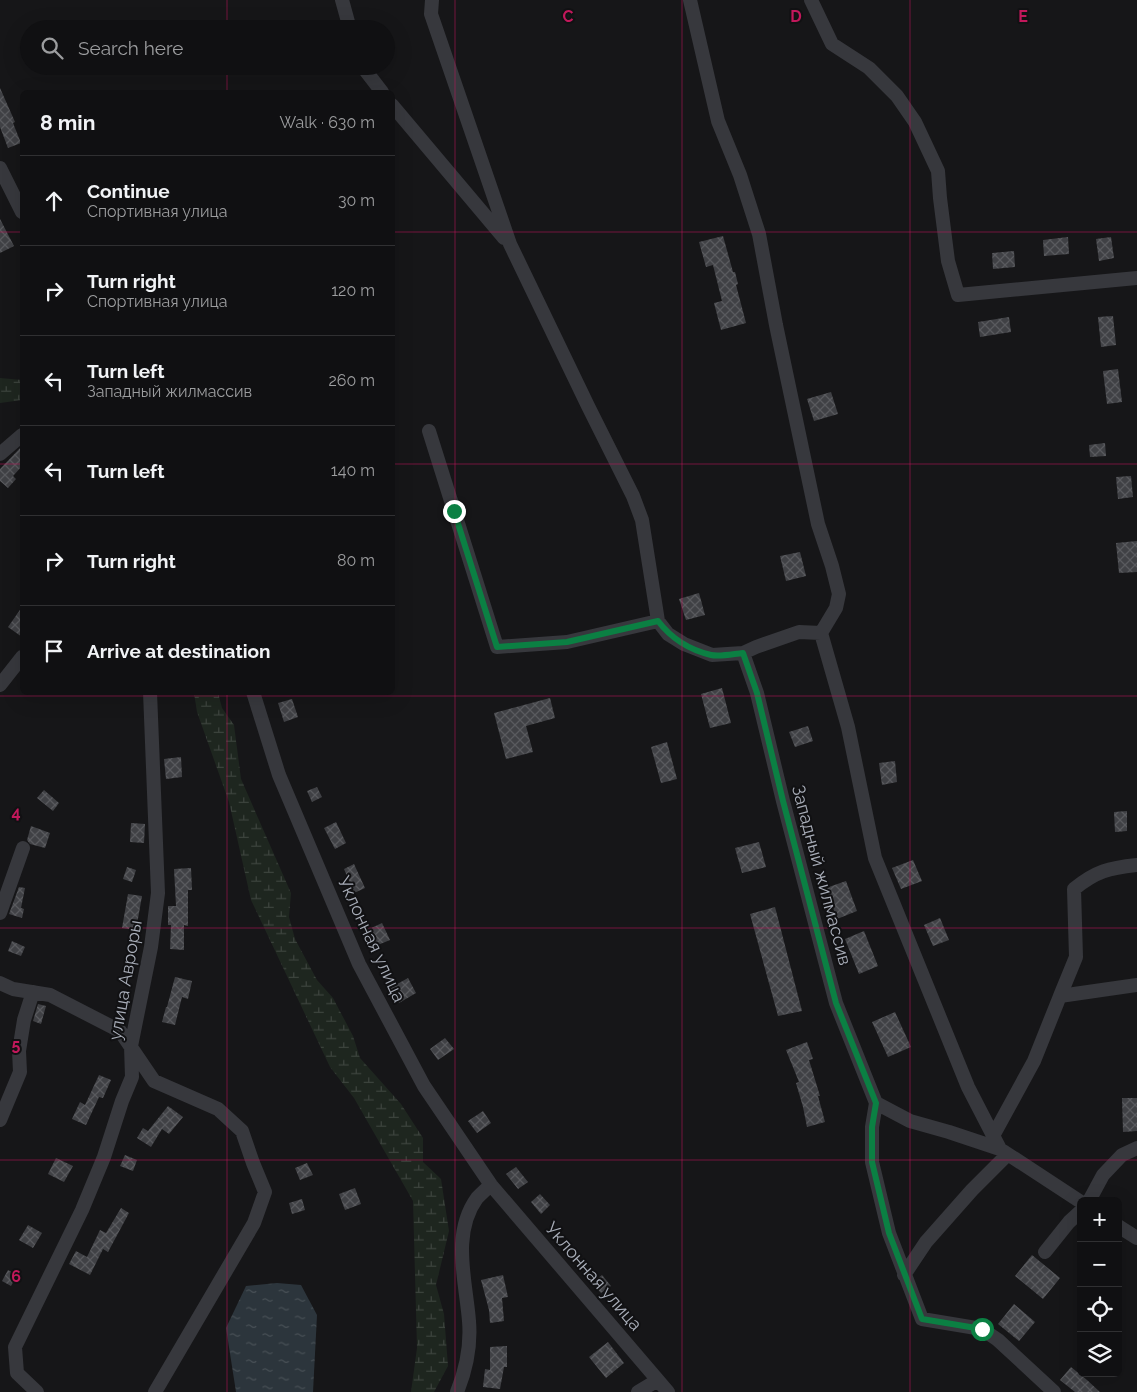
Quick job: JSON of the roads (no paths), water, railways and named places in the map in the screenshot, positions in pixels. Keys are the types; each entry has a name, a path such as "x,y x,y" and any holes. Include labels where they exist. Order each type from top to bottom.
{"street":[{"path":"342,0 348,20"},
{"path":"432,0 431,14 510,244 633,496 642,520 658,621 668,634 684,644 712,655 743,653 799,632 821,633"},
{"path":"690,0 718,121 740,175 759,234 818,524 839,594 836,608 821,633 848,727 875,858 968,1087 993,1136 1004,1152"},
{"path":"811,0 832,44 869,68 897,96 915,122 938,170 948,262 958,295 1137,278"},
{"path":"369,75 380,90"},
{"path":"395,108 510,244"},
{"path":"1,172 20,208"},
{"path":"430,431 497,647 567,642 658,621"},
{"path":"0,454 20,437"},
{"name":"Западный жилмассив","path":"743,653 757,693 836,1003 876,1103"},
{"path":"0,685 20,660"},
{"name":"улица Авроры","path":"37,1392 17,1373 15,1347 82,1210 104,1157 122,1101 132,1077 131,1046 151,946 158,894 150,695"},
{"name":"Уклонная улица","path":"254,695 279,774 359,964 424,1086 491,1185 668,1392"},
{"path":"0,913 23,848"},
{"path":"993,1136 1034,1061 1076,957 1074,890 1088,877 1111,868 1137,865"},
{"path":"0,984 13,989 50,995 120,1031 154,1081 218,1109 242,1131 265,1192 254,1223 155,1392"},
{"path":"1060,996 1137,985"},
{"path":"0,1120 20,1072 19,1051 24,1020 33,992"},
{"path":"1054,1392 998,1340 982,1329 922,1319 889,1233 872,1162 872,1127 876,1103 910,1121 949,1132 1004,1152 1077,1199"},
{"path":"1091,1197 1103,1175 1122,1155 1137,1148"},
{"path":"904,1275 926,1242 1004,1152"},
{"path":"457,1392 464,1375 468,1352 469,1323 461,1252 465,1225 477,1199 491,1185"},
{"path":"1045,1252 1077,1215"},
{"path":"1122,1229 1137,1238"},
{"path":"638,1392 658,1380"}],"water":[{"path":"277,1283 301,1285 317,1315 313,1392 236,1392 226,1328 246,1286"}]}
